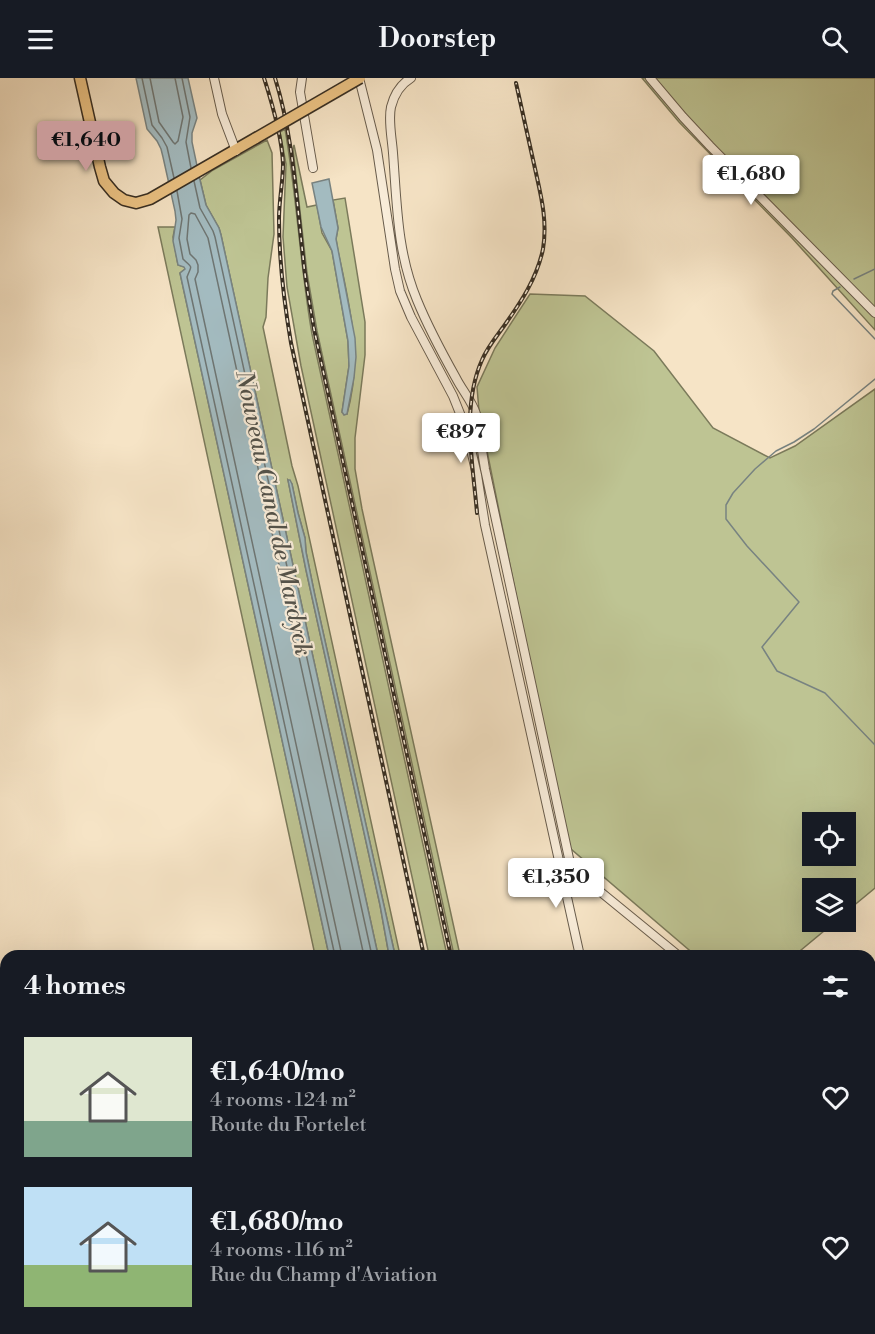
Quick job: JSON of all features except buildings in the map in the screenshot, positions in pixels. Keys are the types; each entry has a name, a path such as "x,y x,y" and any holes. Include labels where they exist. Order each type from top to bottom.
{"main road":[{"path":"80,78 103,178 120,198 140,203 154,198 359,78"},
{"path":"85,78 109,187"}],"street":[{"path":"214,78 222,114 236,151"},
{"path":"302,78 300,92 313,168"},
{"path":"359,78 377,150 395,269 402,296 455,400 468,437 485,525 579,950"},
{"path":"411,78 396,94 390,113 402,254 425,319 475,411 485,469 570,863 574,870 672,950"},
{"path":"650,78 702,137 875,313"}],"green space":[{"path":"642,78 875,78 875,330 792,238 679,122"},
{"path":"285,129 312,334 446,950 428,950 301,366 287,287 283,237 286,164 280,132"},
{"path":"267,140 272,153 274,234 266,317 263,327 399,950 394,950 315,596 305,538 292,484 288,480 380,905 388,950 377,950 221,235 206,205 200,180 213,170"},
{"path":"294,145 307,207 317,205 322,233 332,251 348,341 349,366 342,412 347,414 354,372 353,332 336,239 338,228 333,200 345,198 365,322 365,355 355,438 355,469 459,950 453,950 317,331 307,273"},
{"path":"158,227 175,227 173,237 178,265 185,267 180,273 328,950 314,950"},
{"path":"530,294 585,296 654,351 713,428 770,458 795,446 875,389 875,888 856,904 856,878 802,878 802,932 823,932 801,950 689,950 564,843 479,411 477,387 495,348"}],"water":[{"name":"Nouveau Canal de Mardyck","path":"136,78 188,78 197,118 192,133 192,142 200,180 206,205 221,235 377,950 328,950 180,273 185,269 178,265 173,241 175,211 161,149 147,129"},
{"path":"329,179 338,228 336,239 355,338 354,378 347,414 344,415 342,412 349,366 348,341 332,251 321,227 312,183"},
{"path":"288,480 292,484 305,538 315,596 394,950 388,950"}],"waterway":[{"path":"854,279 875,269"},
{"path":"840,287 832,294 875,339"},
{"path":"875,379 814,429 776,451 755,469 733,493 726,505 726,519 747,546 799,602 762,647 777,671 825,693 875,745"}],"railway":[{"path":"264,78 281,143 283,171 279,219 280,250 291,343 423,950"},
{"path":"275,78 290,144 305,274 314,329 450,950"},
{"path":"477,513 470,436 470,416 476,378 486,351 533,280 543,249 544,238 541,195 516,83"}]}
